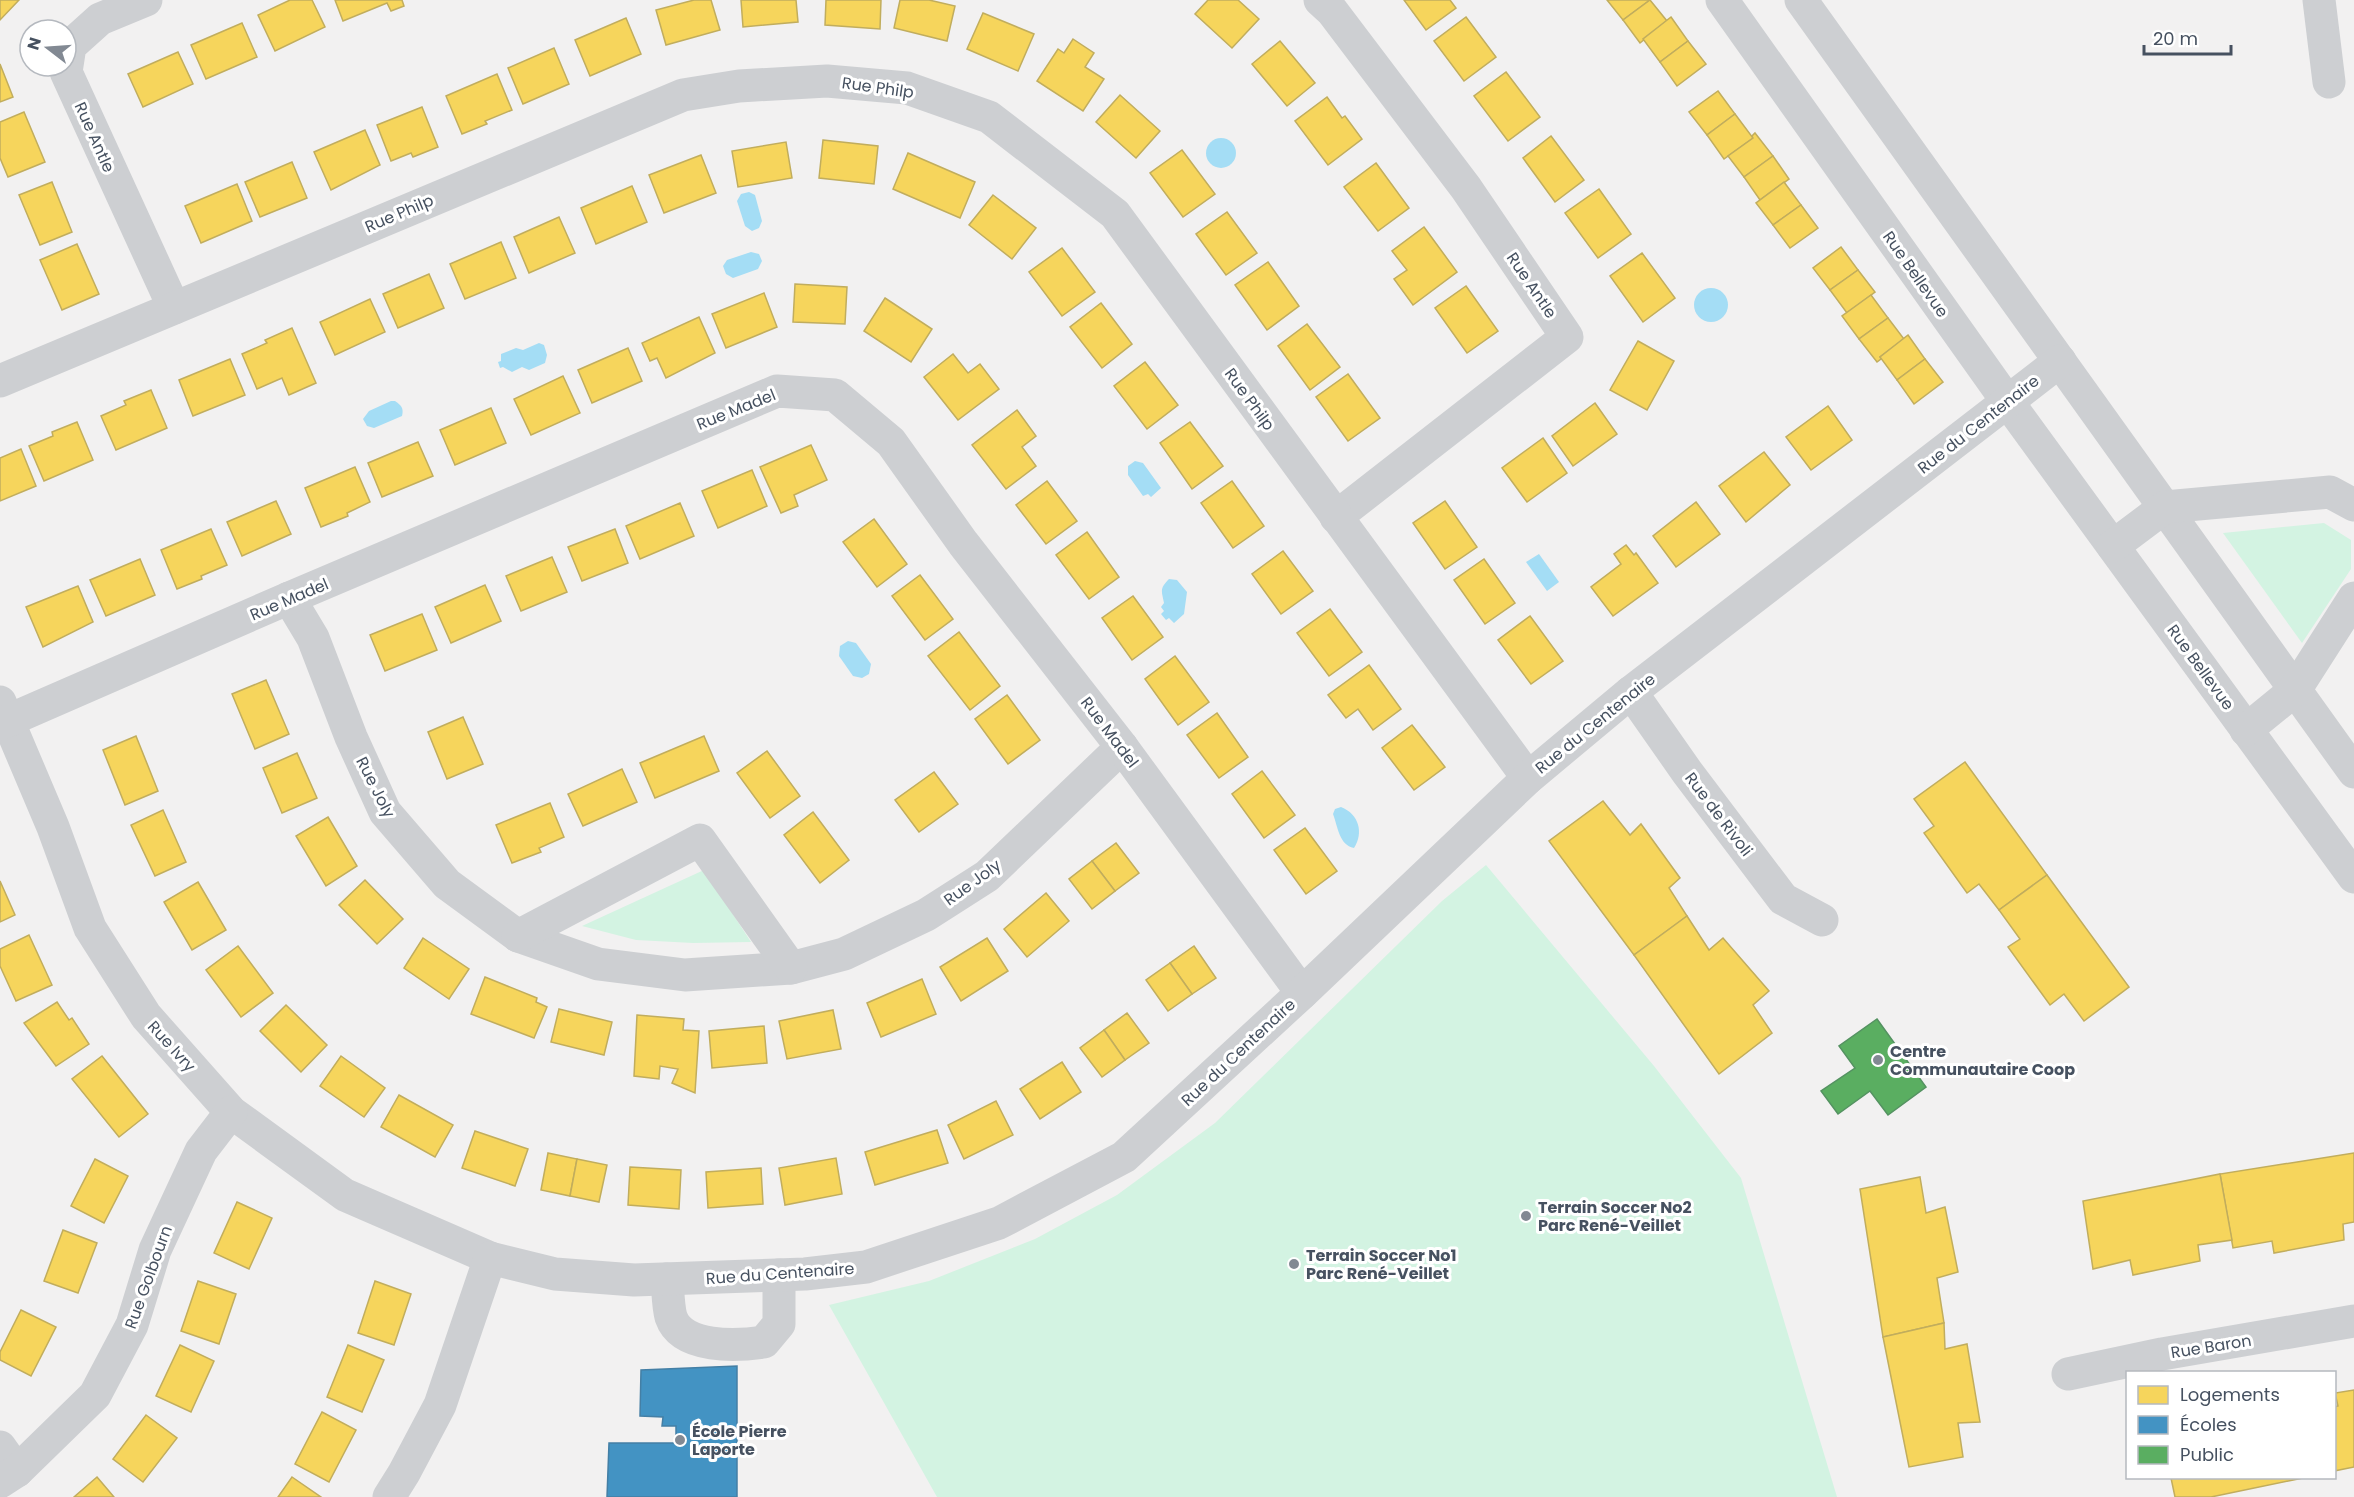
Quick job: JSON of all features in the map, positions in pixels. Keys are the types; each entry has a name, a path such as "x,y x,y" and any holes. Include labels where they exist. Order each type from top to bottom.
{"street":[{"name":"Rue Antle","path":"146,0 100,19 70,46 66,72 174,308"},
{"name":"Rue Antle","path":"1320,0 1332,11 1466,188 1567,337 1336,517"},
{"name":"Rue Bellevue","path":"1722,0 2007,401 2354,877"},
{"path":"1801,0 2354,772"},
{"path":"2319,0 2330,82"},
{"name":"Rue Philp","path":"0,381 683,95 739,86 827,81 907,88 989,117 1115,214 1528,778"},
{"name":"Rue du Centenaire","path":"490,1258 555,1274 634,1280 779,1275 866,1267 999,1223 1124,1157 1302,993 1528,778 1631,692 2060,361"},
{"name":"Rue Madel","path":"3,715 288,598 777,391 835,395 891,442 963,543 1122,747 1302,993"},
{"path":"2113,546 2165,507 2330,492 2354,505"},
{"name":"Rue Joly","path":"288,598 313,638 351,737 385,812 447,884 518,936 598,964 685,975 791,968 854,949 926,915 987,876 1122,747"},
{"path":"2246,730 2295,690 2354,598"},
{"name":"Rue de Rivoli","path":"1631,692 1687,772 1783,899 1822,920"},
{"name":"Rue Ivry","path":"3,715 53,827 90,928 146,1016 231,1112 345,1195 490,1258"},
{"path":"518,936 700,840 791,968"},
{"name":"Rue Golbourn","path":"6,1467 95,1395 132,1325 155,1250 201,1151 231,1112"},
{"path":"389,1497 440,1405 490,1258"},
{"path":"667,1279 671,1316 679,1330 710,1344 747,1345 764,1342 779,1324 779,1275"},
{"name":"Rue Baron","path":"2068,1374 2162,1354 2354,1321"}],"green space":[{"path":"2324,523 2351,540 2351,569 2302,643 2223,533"},
{"path":"1486,865 1654,1066 1741,1178 1837,1497 937,1497 829,1305 929,1281 1035,1239 1117,1195 1215,1123 1442,901"},
{"path":"704,870 751,942 693,943 636,940 582,926"}],"water":[{"path":"1221,138 1232,142 1236,153 1232,164 1221,168 1210,164 1206,153 1210,142"},
{"path":"749,192 755,195 762,221 759,228 752,231 745,226 737,201 741,194"},
{"path":"751,252 759,254 762,261 758,269 733,278 726,274 723,266 727,260"},
{"path":"1711,288 1723,293 1728,305 1723,317 1711,322 1699,317 1694,305 1699,293"},
{"path":"539,343 544,345 547,355 545,363 529,370 522,367 512,372 503,367 500,368 498,362 501,361 501,354 516,348 523,350"},
{"path":"391,401 400,405 403,411 402,416 374,428 367,426 363,419 369,411"},
{"path":"1135,461 1143,463 1161,488 1151,497 1148,494 1143,496 1128,475 1128,466"},
{"path":"1539,554 1559,582 1547,591 1526,562"},
{"path":"1169,579 1177,580 1187,592 1184,614 1174,623 1169,618 1166,620 1161,614 1164,611 1161,607 1164,603 1162,588"},
{"path":"848,641 856,643 871,664 869,674 862,678 853,676 839,656 840,646"},
{"path":"1341,807 1352,814 1358,824 1359,836 1354,848 1345,843 1338,830 1333,814 1335,809"}],"building: Logements":[{"path":"0,0 19,0 0,20"},
{"path":"290,0 312,0 325,27 275,51 258,15"},
{"path":"335,0 402,0 404,6 391,11 387,3 343,21"},
{"path":"694,0 711,0 720,30 666,45 656,10"},
{"path":"741,0 796,0 798,22 743,27"},
{"path":"826,0 881,0 880,29 825,25"},
{"path":"900,0 929,0 955,6 947,41 894,28"},
{"path":"1208,0 1238,0 1259,19 1232,48 1195,14"},
{"path":"1404,0 1450,0 1456,8 1426,30"},
{"path":"1607,0 1650,0 1623,20"},
{"path":"1650,0 1667,21 1640,43 1623,20"},
{"path":"983,13 1034,34 1018,71 967,49"},
{"path":"1466,17 1496,57 1464,81 1434,41"},
{"path":"1671,17 1688,41 1660,62 1643,39"},
{"path":"626,18 641,54 590,76 575,40"},
{"path":"242,23 257,57 206,79 191,45"},
{"path":"1073,39 1094,53 1085,67 1104,79 1083,111 1037,81 1058,49 1064,53"},
{"path":"1280,41 1315,83 1287,106 1252,64"},
{"path":"1688,41 1706,64 1677,86 1660,62"},
{"path":"554,48 569,84 523,104 508,68"},
{"path":"178,52 193,84 143,107 128,74"},
{"path":"0,64 13,97 0,102"},
{"path":"1506,72 1540,117 1508,141 1474,96"},
{"path":"497,74 512,110 485,121 487,124 462,134 446,96"},
{"path":"1718,91 1735,114 1707,135 1689,112"},
{"path":"1120,95 1160,131 1136,158 1096,122"},
{"path":"1327,97 1342,118 1345,116 1362,139 1328,165 1295,121"},
{"path":"422,107 438,147 413,157 411,153 391,161 377,125"},
{"path":"24,112 45,162 8,177 0,158 0,122"},
{"path":"1735,114 1753,138 1724,159 1707,135"},
{"path":"365,130 380,165 331,190 314,152"},
{"path":"1755,133 1773,156 1744,177 1728,156 1753,138"},
{"path":"1551,136 1584,180 1555,202 1523,158"},
{"path":"823,140 878,146 874,184 819,178"},
{"path":"786,142 792,178 738,187 732,151"},
{"path":"1182,150 1215,194 1183,217 1150,173"},
{"path":"908,153 975,182 960,218 893,189"},
{"path":"701,155 716,193 664,213 649,175"},
{"path":"1773,156 1789,179 1760,200 1744,177"},
{"path":"292,162 307,198 260,217 245,182"},
{"path":"1376,163 1409,208 1378,231 1344,187"},
{"path":"52,182 72,232 40,245 19,195"},
{"path":"1784,182 1801,205 1773,225 1756,203"},
{"path":"237,184 252,221 201,243 185,206"},
{"path":"632,186 647,222 596,244 581,208"},
{"path":"1599,189 1631,234 1598,258 1565,213"},
{"path":"993,195 1036,228 1012,259 969,225"},
{"path":"1801,205 1818,228 1790,248 1773,225"},
{"path":"1227,212 1257,253 1226,275 1196,234"},
{"path":"559,217 575,253 529,273 514,237"},
{"path":"1424,227 1457,272 1413,305 1394,279 1407,270 1392,251"},
{"path":"501,242 516,278 465,299 450,264"},
{"path":"77,244 99,294 62,310 40,260"},
{"path":"1841,247 1858,270 1830,290 1813,268"},
{"path":"1062,248 1095,292 1062,316 1029,272"},
{"path":"1642,253 1675,298 1643,322 1610,276"},
{"path":"1268,262 1299,306 1267,330 1235,285"},
{"path":"1858,270 1875,292 1847,313 1830,290"},
{"path":"429,274 444,308 398,328 383,294"},
{"path":"795,284 847,287 845,324 793,322"},
{"path":"1466,286 1498,331 1467,353 1435,308"},
{"path":"764,293 777,327 726,348 712,314"},
{"path":"1871,295 1888,318 1859,339 1842,316"},
{"path":"885,298 932,329 911,362 864,331"},
{"path":"370,299 385,332 335,355 320,322"},
{"path":"1101,303 1132,344 1102,368 1070,327"},
{"path":"699,317 715,353 666,378 657,358 650,361 642,343"},
{"path":"1888,318 1904,339 1880,357 1881,359 1877,362 1859,339"},
{"path":"1307,324 1340,367 1310,390 1278,346"},
{"path":"292,328 316,383 289,395 282,378 257,389 242,354 267,343 265,340"},
{"path":"1908,335 1925,359 1897,380 1880,357"},
{"path":"1638,341 1674,361 1647,410 1610,390"},
{"path":"628,348 642,381 592,403 578,370"},
{"path":"953,354 968,373 980,364 999,389 958,420 924,377"},
{"path":"230,359 245,395 193,416 179,380"},
{"path":"1925,359 1943,382 1914,404 1897,380"},
{"path":"1145,362 1178,405 1147,429 1114,386"},
{"path":"1348,374 1380,418 1348,441 1316,397"},
{"path":"563,376 580,413 531,435 514,399"},
{"path":"151,390 167,428 116,450 101,416 126,405 124,401"},
{"path":"1595,403 1617,434 1573,466 1552,436"},
{"path":"1828,406 1852,440 1811,470 1786,437"},
{"path":"491,408 506,443 455,465 440,430"},
{"path":"1017,410 1036,436 1022,447 1036,466 1006,489 972,445"},
{"path":"77,422 93,460 44,481 29,446 53,436 52,432"},
{"path":"1190,422 1223,466 1192,489 1160,443"},
{"path":"1543,438 1567,473 1527,502 1502,468"},
{"path":"418,442 433,476 382,497 368,463"},
{"path":"811,445 827,480 794,495 798,506 781,513 760,467"},
{"path":"21,449 36,486 0,501 0,458"},
{"path":"1764,452 1790,485 1746,522 1719,486"},
{"path":"355,467 370,502 347,513 348,516 321,527 305,488"},
{"path":"752,470 767,506 718,528 702,491"},
{"path":"1047,481 1077,521 1046,544 1016,505"},
{"path":"1232,481 1264,526 1233,548 1201,503"},
{"path":"276,501 291,534 242,556 227,522"},
{"path":"1445,501 1477,547 1445,569 1413,523"},
{"path":"1696,502 1720,534 1676,567 1653,536"},
{"path":"680,503 694,536 640,559 626,526"},
{"path":"874,519 907,564 877,587 843,542"},
{"path":"211,529 227,565 201,576 202,579 177,589 161,550"},
{"path":"615,529 628,563 582,581 568,547"},
{"path":"1087,532 1119,577 1089,599 1056,555"},
{"path":"1626,545 1634,555 1636,553 1658,583 1613,616 1591,587 1621,564 1614,554"},
{"path":"1283,551 1313,591 1281,614 1252,574"},
{"path":"552,557 567,592 521,611 506,576"},
{"path":"140,559 155,595 106,616 90,580"},
{"path":"1484,559 1515,603 1485,624 1454,580"},
{"path":"920,575 953,619 925,640 892,596"},
{"path":"485,585 501,621 451,643 435,607"},
{"path":"78,586 93,622 43,647 26,607"},
{"path":"1133,596 1163,637 1132,660 1102,618"},
{"path":"1330,609 1362,652 1329,676 1297,633"},
{"path":"422,614 437,650 385,671 370,635"},
{"path":"1530,616 1563,661 1531,684 1498,640"},
{"path":"959,632 1000,686 970,710 928,656"},
{"path":"1175,656 1209,702 1178,725 1145,679"},
{"path":"1369,665 1401,709 1373,730 1358,709 1346,718 1328,695"},
{"path":"266,680 289,734 255,749 232,694"},
{"path":"1007,695 1040,740 1008,764 975,719"},
{"path":"1217,713 1248,757 1219,778 1187,735"},
{"path":"463,717 483,764 447,779 428,732"},
{"path":"1412,725 1445,767 1414,790 1382,748"},
{"path":"136,736 158,791 125,805 103,750"},
{"path":"704,736 719,771 655,798 640,763"},
{"path":"767,751 800,796 770,818 737,773"},
{"path":"297,753 317,798 282,813 263,768"},
{"path":"1965,762 2047,875 1999,910 1979,884 1967,893 1924,833 1934,826 1914,799"},
{"path":"622,769 637,802 583,826 568,794"},
{"path":"1262,771 1295,815 1264,838 1232,794"},
{"path":"934,772 958,804 919,832 895,800"},
{"path":"1603,801 1630,835 1641,824 1680,878 1669,888 1687,916 1634,955 1549,841"},
{"path":"550,803 564,837 539,848 541,852 512,863 496,825"},
{"path":"163,810 186,862 155,876 131,825"},
{"path":"813,812 849,860 820,883 784,835"},
{"path":"328,817 357,866 326,886 296,836"},
{"path":"1305,828 1337,871 1306,894 1274,850"},
{"path":"1116,843 1139,873 1115,891 1092,861"},
{"path":"1092,861 1115,891 1092,909 1069,879"},
{"path":"2047,875 2129,987 2084,1021 2064,994 2050,1005 2008,947 2020,939 1999,910"},
{"path":"365,880 403,919 377,944 339,905"},
{"path":"0,881 15,915 0,922"},
{"path":"198,882 226,930 192,950 164,902"},
{"path":"1046,893 1069,921 1027,957 1004,929"},
{"path":"1687,916 1709,950 1723,938 1769,991 1753,1005 1772,1033 1719,1074 1634,955"},
{"path":"29,935 52,985 16,1001 0,966 0,949"},
{"path":"423,938 469,969 449,999 404,968"},
{"path":"987,938 1008,971 961,1001 940,967"},
{"path":"238,946 273,993 241,1017 206,970"},
{"path":"1194,946 1216,978 1192,994 1170,963"},
{"path":"1170,963 1192,994 1168,1011 1146,980"},
{"path":"485,977 537,998 536,1002 547,1007 534,1038 471,1014"},
{"path":"922,979 936,1014 881,1037 867,1003"},
{"path":"57,1002 69,1020 72,1018 89,1044 56,1066 24,1023"},
{"path":"286,1005 327,1045 301,1072 260,1031"},
{"path":"559,1009 612,1022 604,1055 551,1042"},
{"path":"833,1010 841,1049 787,1059 779,1021"},
{"path":"1127,1013 1149,1043 1125,1060 1104,1030"},
{"path":"637,1015 684,1019 683,1030 699,1031 695,1093 672,1083 678,1069 660,1066 659,1079 634,1076"},
{"path":"764,1026 767,1063 712,1068 709,1031"},
{"path":"1104,1030 1125,1060 1102,1077 1080,1048"},
{"path":"102,1056 148,1114 119,1137 72,1079"},
{"path":"341,1056 385,1088 364,1117 320,1086"},
{"path":"1062,1062 1081,1092 1040,1119 1020,1089"},
{"path":"399,1095 453,1125 435,1157 381,1127"},
{"path":"996,1101 1013,1135 964,1159 948,1125"},
{"path":"937,1130 948,1163 875,1185 865,1152"},
{"path":"475,1131 528,1149 515,1186 462,1168"},
{"path":"548,1153 577,1159 570,1196 541,1190"},
{"path":"2354,1153 2354,1222 2343,1224 2344,1240 2274,1253 2272,1241 2233,1248 2220,1174"},
{"path":"836,1158 842,1194 785,1205 779,1168"},
{"path":"95,1159 128,1176 104,1223 71,1206"},
{"path":"577,1159 607,1165 599,1202 570,1196"},
{"path":"630,1167 681,1170 679,1209 628,1205"},
{"path":"761,1168 763,1204 708,1208 706,1172"},
{"path":"2220,1174 2232,1240 2198,1245 2200,1261 2133,1275 2130,1260 2093,1269 2083,1201"},
{"path":"1920,1177 1926,1213 1945,1207 1958,1272 1937,1278 1944,1323 1883,1337 1860,1189"},
{"path":"237,1202 272,1218 249,1269 214,1253"},
{"path":"63,1230 97,1243 78,1293 44,1281"},
{"path":"198,1281 236,1294 219,1344 181,1331"},
{"path":"375,1281 411,1294 394,1345 358,1333"},
{"path":"21,1310 56,1327 31,1376 0,1360 0,1352"},
{"path":"1944,1323 1945,1349 1967,1344 1980,1422 1958,1423 1963,1457 1909,1467 1883,1337"},
{"path":"180,1345 214,1361 191,1412 156,1396"},
{"path":"348,1345 384,1360 362,1412 327,1397"},
{"path":"2354,1390 2354,1467 2336,1471 2336,1406 2338,1406 2336,1393"},
{"path":"322,1412 356,1430 329,1482 295,1464"},
{"path":"146,1415 177,1438 143,1482 113,1459"},
{"path":"97,1477 114,1497 74,1497"},
{"path":"292,1477 321,1497 278,1497"},
{"path":"2171,1479 2298,1479 2211,1497 2175,1497"}],"building: Écoles":[{"name":"École Pierre Laporte","path":"737,1366 737,1497 607,1497 609,1443 676,1443 676,1426 662,1426 663,1417 640,1416 641,1370"}],"building: Public":[{"name":"Centre Communautaire Coop","path":"1877,1019 1926,1087 1888,1115 1870,1091 1838,1114 1821,1091 1855,1068 1839,1046"}],"place":[{"name":"Centre Communautaire Coop","path":"1878,1060"},
{"name":"Terrain Soccer No2 Parc René-Veillet","path":"1526,1216"},
{"name":"Terrain Soccer No1 Parc René-Veillet","path":"1294,1264"},
{"name":"École Pierre Laporte","path":"680,1440"}]}
